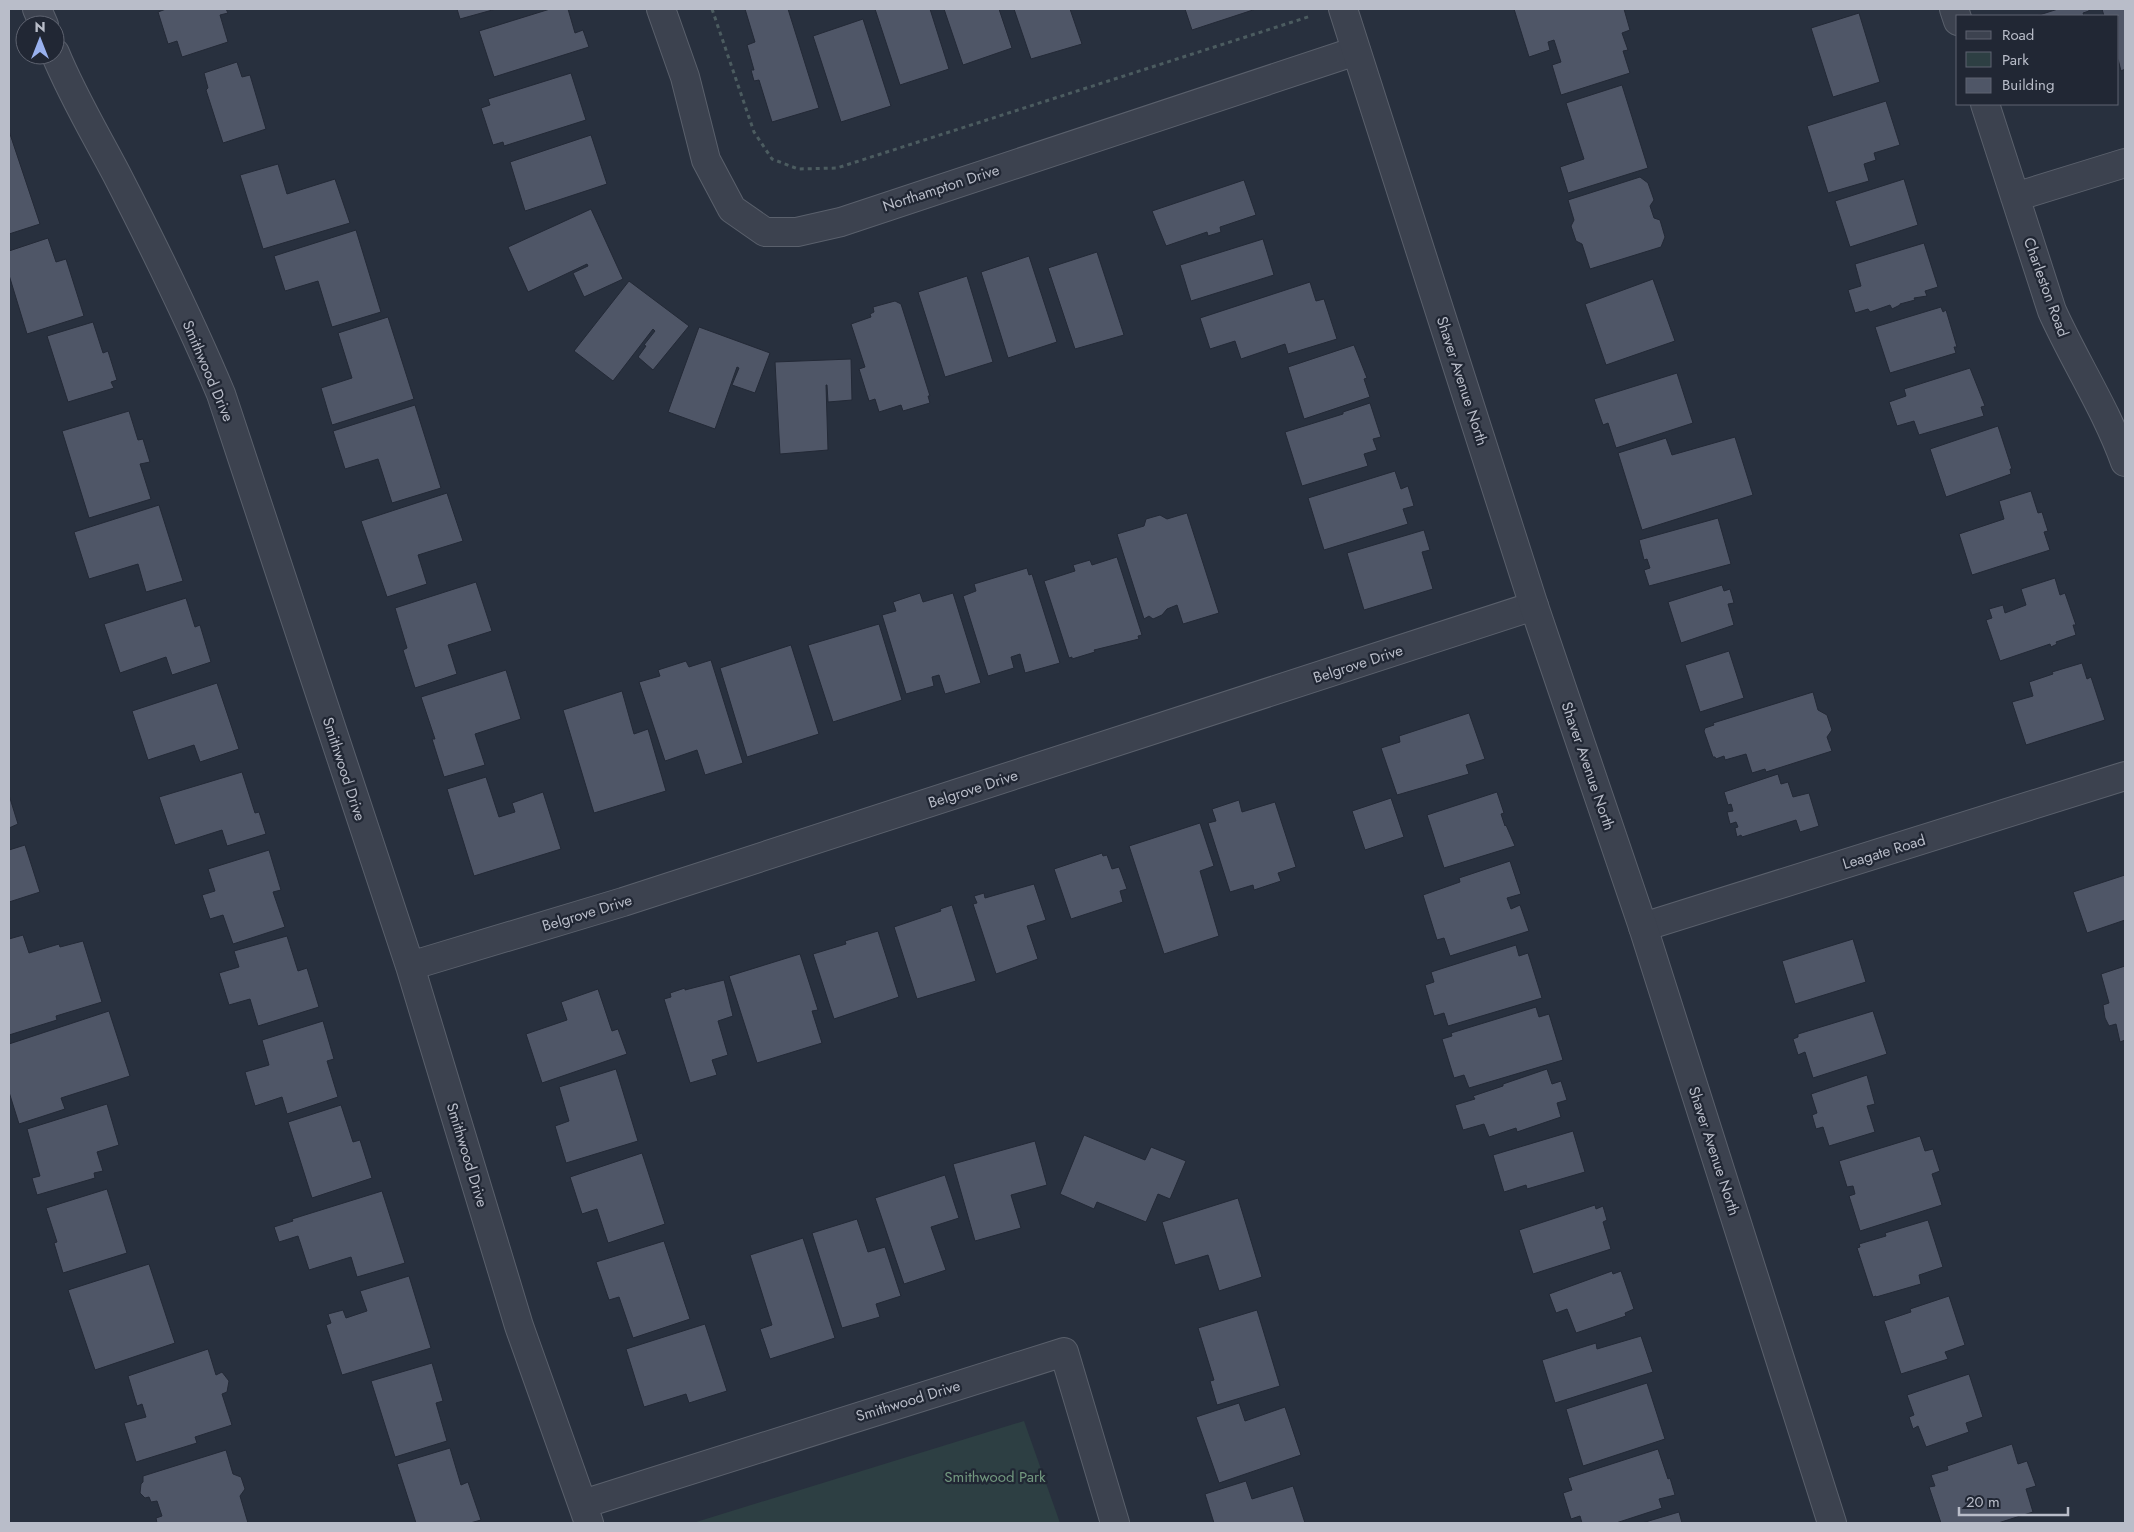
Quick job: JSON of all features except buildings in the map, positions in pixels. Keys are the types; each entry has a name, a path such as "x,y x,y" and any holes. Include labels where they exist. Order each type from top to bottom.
{"street":[{"name":"Northampton Drive","path":"661,9 686,78 706,160 732,209 764,232 797,232 841,222 1356,52"},
{"name":"Shaver Avenue North","path":"1343,9 1534,606 1643,927 1832,1523"},
{"name":"Smithwood Drive","path":"60,65 146,234 205,356 221,394 410,966 518,1326 586,1514 1064,1352 1115,1523"},
{"name":"Charleston Road","path":"1985,105 2052,311 2104,412 2125,462"},
{"path":"2016,197 2125,163"},
{"name":"Belgrove Drive","path":"410,966 623,902 1534,606"},
{"name":"Leagate Road","path":"1643,927 2125,776"}],"path":[{"path":"712,9 754,132 772,158 798,169 837,168 1314,16"}],"green space":[{"name":"Smithwood Park","path":"1024,1421 1060,1523 693,1523"}]}
